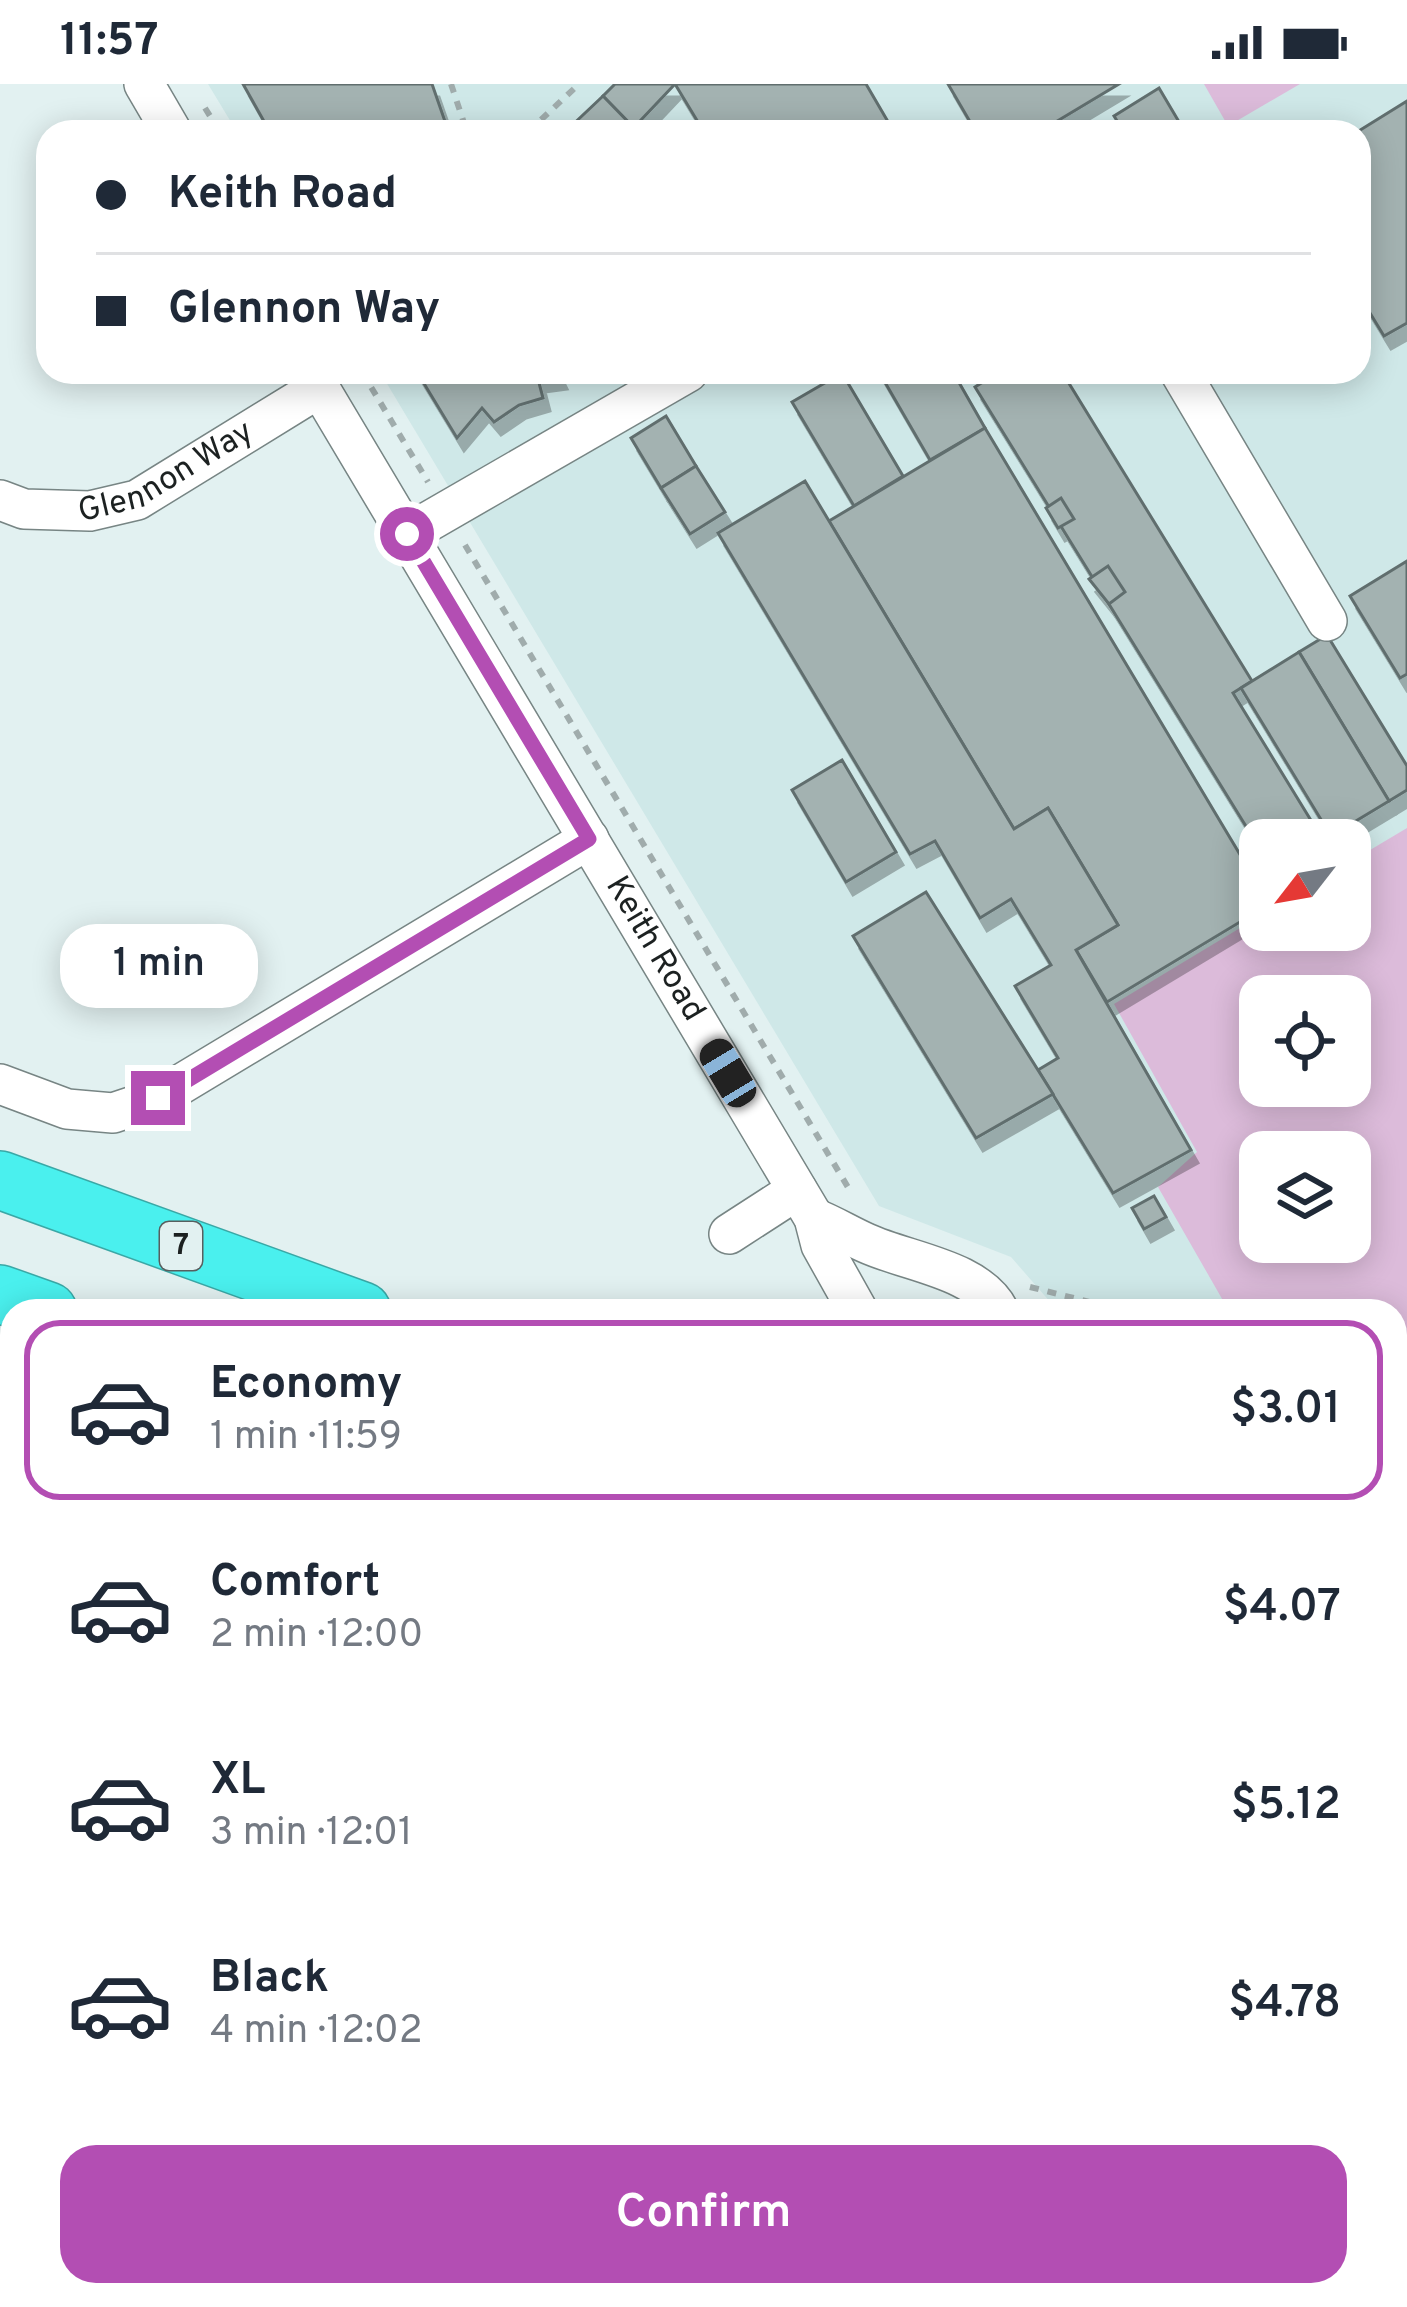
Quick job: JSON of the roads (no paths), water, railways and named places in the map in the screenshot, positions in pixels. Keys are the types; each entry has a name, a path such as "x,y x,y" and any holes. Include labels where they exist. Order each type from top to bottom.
{"highway":[{"name":"7","path":"0,1180 329,1299"}],"street":[{"path":"144,84 165,120"},
{"name":"Glennon Way","path":"0,500 24,509 90,512 137,500 309,384"},
{"name":"Keith Road","path":"317,384 816,1212 821,1245 851,1299"},
{"path":"407,534 667,384"},
{"path":"1187,384 1327,621"},
{"path":"0,1084 67,1109 113,1113 158,1098 589,839"},
{"path":"729,1234 816,1212 864,1243 963,1277 993,1299"}]}
